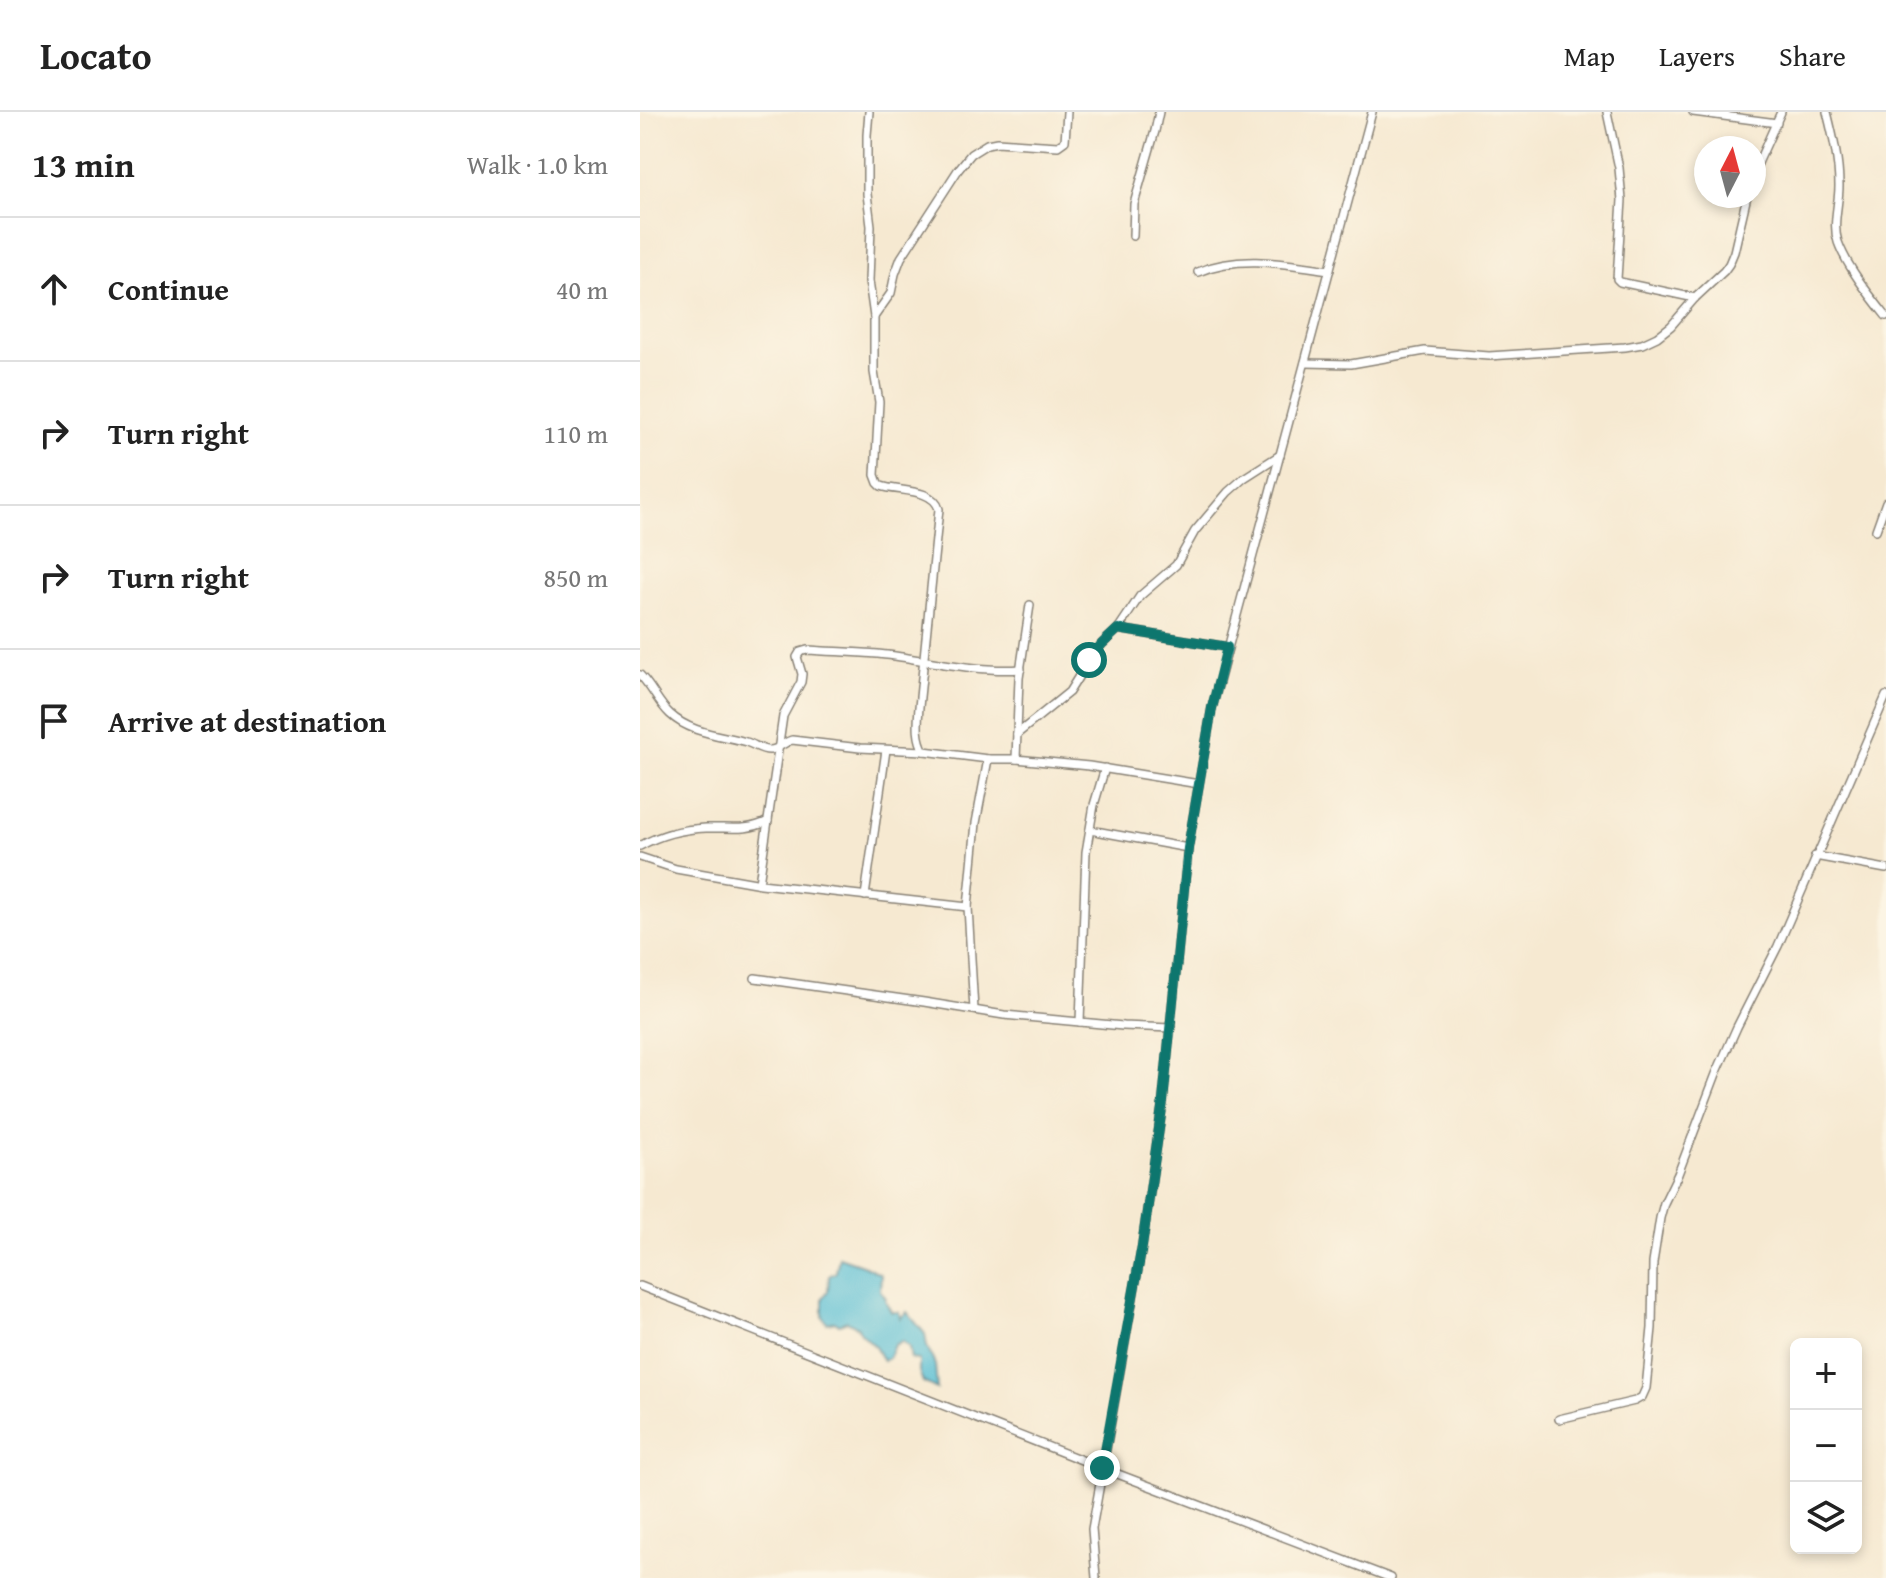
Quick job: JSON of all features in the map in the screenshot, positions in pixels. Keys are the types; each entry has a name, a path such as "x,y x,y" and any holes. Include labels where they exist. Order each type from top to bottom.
{"street":[{"path":"869,112 867,194 871,226 869,281 874,317 874,372 879,402 877,480 886,488 931,498 939,509 918,733 924,751"},
{"path":"874,317 891,293 901,258 971,154 997,142 1058,146 1065,141 1067,112"},
{"path":"1133,236 1134,204 1159,112"},
{"path":"1096,1578 1092,1529 1142,1246 1163,1101 1188,848 1212,708 1372,112"},
{"path":"1607,112 1619,168 1622,200 1618,281 1695,298"},
{"path":"1693,112 1777,123"},
{"path":"1766,146 1781,112"},
{"path":"1827,112 1839,176 1836,225 1839,243 1868,293 1886,316"},
{"path":"1305,363 1351,364 1425,351 1489,356 1642,344 1671,326 1729,264 1744,208"},
{"path":"1198,272 1213,265 1260,262 1330,270"},
{"path":"1017,734 1069,692 1140,596 1176,565 1195,531 1228,492 1280,455"},
{"path":"1876,530 1886,502"},
{"path":"1016,759 1021,669 1030,605"},
{"path":"1118,629 1227,647"},
{"path":"759,883 783,716 801,682 797,657 800,652 886,655 923,662 1021,669"},
{"path":"640,675 659,702 679,722 767,750 792,740 1105,768 1199,784"},
{"path":"1559,1419 1642,1397 1649,1366 1653,1263 1664,1203 1716,1074 1778,946 1886,696"},
{"path":"865,896 886,750"},
{"path":"974,1010 968,907 976,823 988,759"},
{"path":"1080,1022 1086,852 1094,805 1105,768"},
{"path":"640,846 671,833 707,828 746,829 768,821"},
{"path":"1090,830 1188,848"},
{"path":"1815,856 1886,869"},
{"path":"640,857 676,869 759,883 968,907"},
{"path":"755,978 1004,1015 1171,1028"},
{"path":"640,1286 1391,1578"}],"water":[{"path":"839,1257 881,1274 880,1290 891,1312 899,1312 900,1318 907,1312 925,1334 935,1365 937,1389 923,1382 919,1360 911,1359 909,1347 902,1341 894,1345 889,1357 883,1361 858,1327 847,1321 827,1323 823,1317 823,1298 828,1291 829,1276 836,1272"}],"route":[{"path":"1089,660 1118,629 1227,647 1212,708 1188,848 1163,1101 1142,1246 1102,1468"}]}
